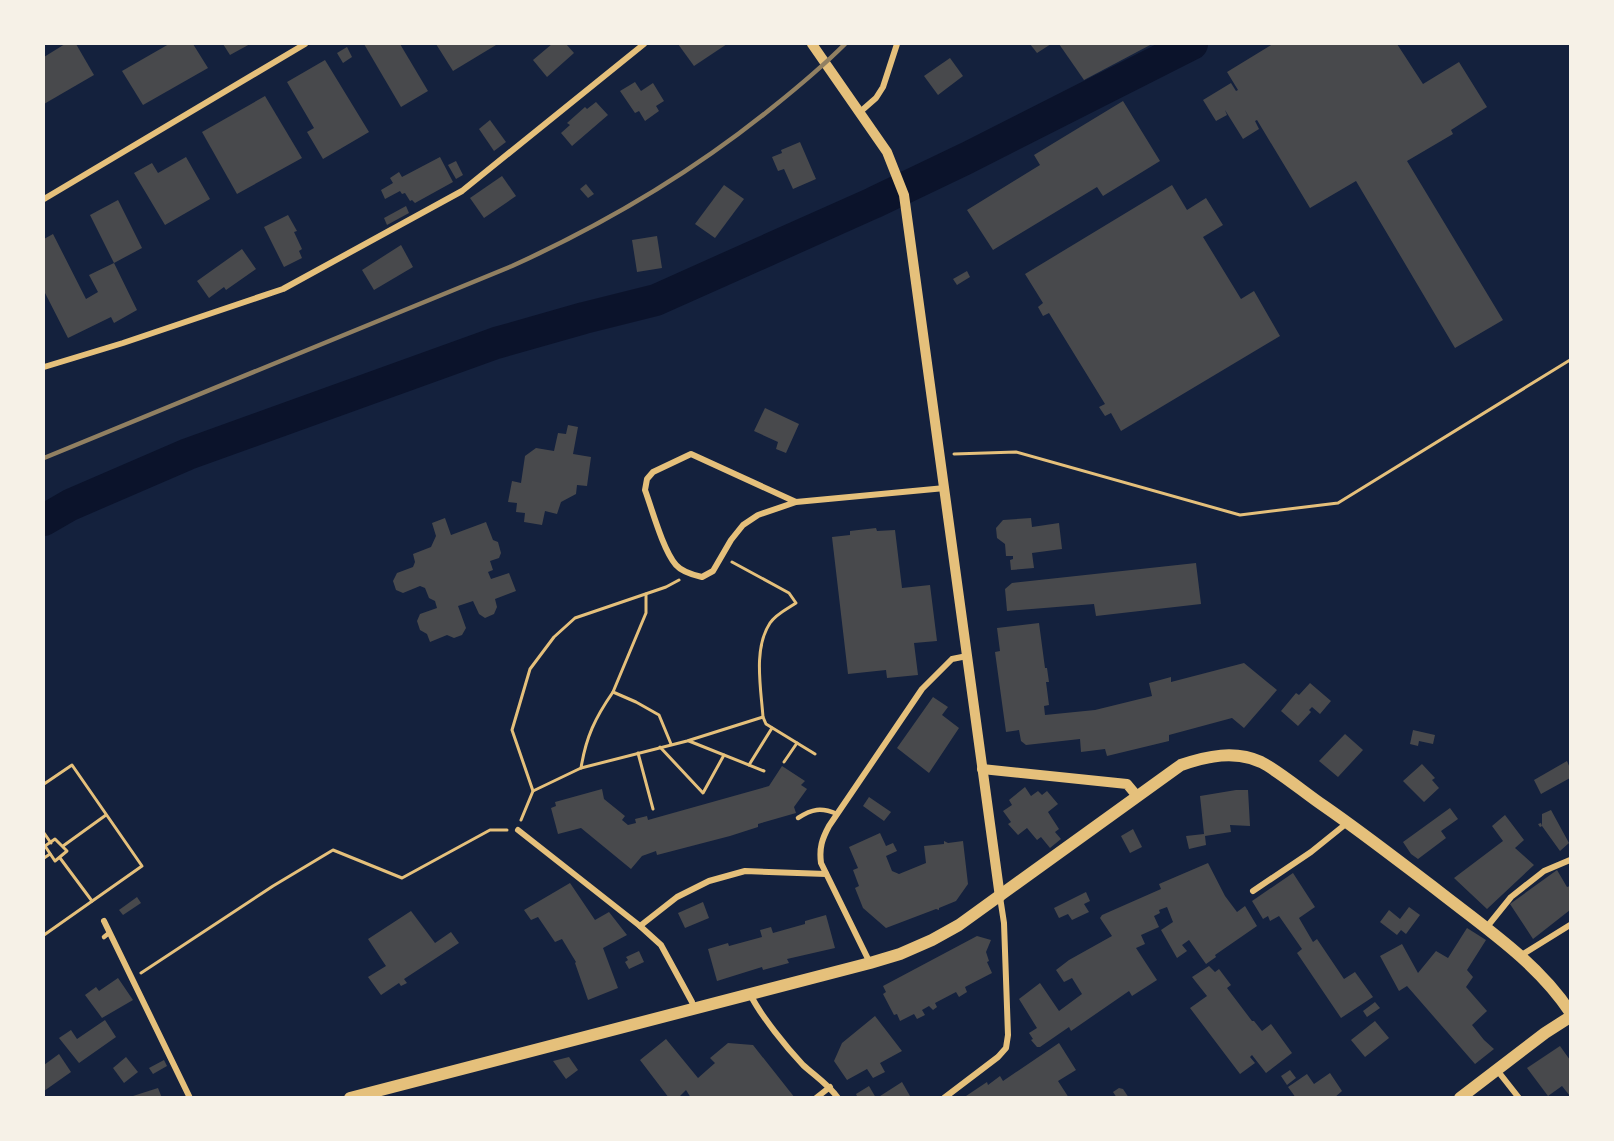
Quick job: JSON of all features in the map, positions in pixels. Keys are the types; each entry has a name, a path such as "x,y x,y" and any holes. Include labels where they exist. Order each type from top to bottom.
{"main road":[{"path":"350,1098 751,996 900,954 959,925 1181,765 1202,758 1224,755 1261,762 1347,822 1486,927 1558,993 1570,1015 1460,1098"}],"street":[{"path":"44,199 305,44"},
{"path":"44,368 283,289 462,191 644,44"},
{"path":"812,44 887,152 897,174 908,216 1004,923 1008,1035 1006,1048 981,1071 944,1098"},
{"path":"860,112 876,98 883,87 897,44"},
{"path":"796,502 691,454 653,472 647,479 645,490 669,553 677,566 702,577 713,571 731,540 743,525 758,515 796,502 945,488"},
{"path":"870,963 826,874 819,849 825,832 922,689 952,659 967,656"},
{"path":"982,769 1127,784 1137,796"},
{"path":"1253,891 1311,852 1347,822"},
{"path":"518,830 661,945 692,1002 694,1010"},
{"path":"1486,927 1511,897 1544,871 1570,860"},
{"path":"640,926 677,897 709,881 745,871 826,874"},
{"path":"104,921 107,935 132,979 190,1098"},
{"path":"1519,956 1570,925"},
{"path":"751,996 757,1007 803,1064 830,1087 838,1098"},
{"path":"1497,1070 1519,1098"},
{"path":"816,1098 830,1087"}],"lane":[{"path":"798,818 809,811 820,808 837,814"}],"path":[{"path":"940,454 1016,452 1240,515 1338,503 1570,360"},
{"path":"723,556 789,593 796,603 771,622 764,635 760,660 763,717 766,724 815,754"},
{"path":"132,979 273,886 333,850 402,878 490,830 518,830 533,790 512,730 530,669 554,637 575,618 666,587 689,573"},
{"path":"581,768 585,743 597,716 613,693 646,613 646,594"},
{"path":"613,693 636,702 659,715 671,744"},
{"path":"533,790 581,768 687,741 763,717"},
{"path":"748,765 772,728"},
{"path":"687,741 764,771"},
{"path":"784,762 797,743"},
{"path":"660,747 703,793 724,755"},
{"path":"638,753 653,809"},
{"path":"44,784 72,765 142,866 44,935"},
{"path":"63,846 106,814"},
{"path":"44,833 51,843"},
{"path":"55,839 63,846 68,851 55,861 45,846 55,839"},
{"path":"44,858 50,854"},
{"path":"60,858 92,901"}],"building":[{"path":"65,44 76,44 94,75 44,104 44,57"},
{"path":"169,44 193,44 208,68 143,105 122,71"},
{"path":"223,44 250,44 230,55"},
{"path":"364,44 400,44 428,91 401,107"},
{"path":"436,44 494,44 496,45 453,71"},
{"path":"552,44 566,44 574,53 547,77 533,60"},
{"path":"678,44 727,44 694,66"},
{"path":"1030,44 1051,44 1037,53"},
{"path":"1059,44 1152,44 1084,80"},
{"path":"1273,44 1397,44 1423,84 1459,62 1487,107 1451,130 1453,134 1407,161 1503,320 1455,348 1356,181 1310,208 1257,120 1255,121 1259,129 1243,139 1225,110 1227,115 1216,121 1203,100 1231,83 1236,91 1238,90 1227,72"},
{"path":"347,47 352,57 343,63 337,53"},
{"path":"950,58 963,76 938,95 924,76"},
{"path":"325,60 369,132 323,159 307,132 314,128 287,82"},
{"path":"635,82 641,91 653,83 664,101 656,106 659,111 645,121 639,111 635,113 620,91"},
{"path":"265,96 302,158 237,194 202,132"},
{"path":"1123,101 1160,161 1103,196 1097,187 993,250 967,210 1040,165 1034,155"},
{"path":"596,102 608,115 572,146 561,133 570,125 567,123 585,107 587,109"},
{"path":"490,120 506,142 494,151 479,129"},
{"path":"800,142 816,179 793,189 784,169 778,171 772,157 782,153 781,150"},
{"path":"186,157 210,199 165,225 134,173 152,163 158,173"},
{"path":"440,157 453,182 415,203 400,191 385,199 381,190 393,183 390,178 399,172 402,177"},
{"path":"456,161 463,175 456,179 448,165"},
{"path":"502,176 516,196 484,218 470,198"},
{"path":"586,184 594,194 588,198 580,189"},
{"path":"724,185 744,199 715,238 695,224"},
{"path":"1172,185 1187,210 1206,198 1223,225 1203,237 1241,299 1254,291 1280,336 1121,431 1111,413 1105,416 1099,407 1105,404 1049,313 1043,316 1038,307 1043,303 1025,274"},
{"path":"118,200 142,248 114,263 90,215"},
{"path":"406,206 409,213 387,225 384,218"},
{"path":"288,215 297,231 294,232 302,249 299,251 302,258 284,267 264,227"},
{"path":"53,234 86,299 98,292 89,275 114,263 137,310 114,323 111,317 68,338 44,291 44,239"},
{"path":"657,236 662,268 637,272 632,240"},
{"path":"401,245 413,267 374,290 362,270"},
{"path":"242,249 256,269 226,290 224,287 209,298 197,281"},
{"path":"967,271 970,277 957,285 953,279"},
{"path":"765,408 799,424 786,453 776,449 778,442 754,431"},
{"path":"568,425 578,427 573,454 591,457 587,486 577,485 576,494 561,502 557,514 545,511 542,525 524,522 525,513 516,512 517,503 508,502 512,481 521,483 525,456 536,448 554,451 558,433 566,434"},
{"path":"445,518 451,535 486,522 493,540 498,542 501,553 499,558 490,561 493,570 488,572 491,579 509,573 516,591 495,599 497,607 494,614 485,618 479,614 473,601 458,606 466,628 462,635 454,638 447,635 430,642 427,634 420,630 417,621 420,614 437,608 435,601 429,598 425,588 420,586 403,593 396,590 393,581 397,573 413,567 415,562 413,554 431,547 436,536 432,523"},
{"path":"1031,518 1032,527 1059,523 1062,549 1032,553 1034,568 1011,570 1010,560 1013,556 1006,556 1005,544 997,538 996,528 1003,520"},
{"path":"876,528 877,531 895,530 902,588 930,585 937,641 914,643 918,675 887,678 886,670 848,674 832,537 850,535 850,531"},
{"path":"1196,563 1201,604 1096,616 1094,604 1007,611 1005,589 1012,583"},
{"path":"1039,623 1049,682 1046,682 1049,705 1044,706 1045,715 1095,710 1152,696 1149,683 1171,677 1171,682 1244,663 1277,690 1244,728 1232,718 1169,735 1169,741 1107,756 1105,749 1081,752 1080,739 1026,745 1021,741 1019,730 1006,732 995,652 1000,651 997,628"},
{"path":"1310,683 1331,701 1320,714 1312,707 1309,710 1311,712 1298,726 1281,711 1296,693 1299,695"},
{"path":"933,697 948,707 942,715 959,728 929,773 897,748"},
{"path":"1413,730 1435,735 1433,744 1419,741 1418,746 1410,744"},
{"path":"1345,734 1363,750 1338,777 1319,761"},
{"path":"1567,761 1570,778 1541,794 1534,780"},
{"path":"1422,764 1435,778 1432,780 1439,788 1424,802 1403,781"},
{"path":"782,766 805,781 801,785 807,789 794,807 796,813 758,824 758,827 730,836 657,855 656,851 642,856 631,869 581,828 558,834 551,808 556,806 555,802 602,789 604,799 625,816 622,820 628,825 636,823 635,819 647,816 648,820 769,786"},
{"path":"1025,787 1031,796 1038,791 1042,795 1047,791 1058,804 1048,812 1059,829 1055,832 1061,839 1050,848 1041,837 1037,840 1027,828 1018,835 1008,824 1011,822 1003,811 1012,805 1009,800"},
{"path":"1248,790 1250,826 1230,825 1231,832 1205,836 1206,845 1189,849 1186,836 1204,834 1200,796"},
{"path":"869,797 891,812 884,821 863,806"},
{"path":"1450,808 1458,819 1441,831 1446,838 1418,859 1411,854 1403,842"},
{"path":"1551,810 1569,843 1560,851 1542,826 1542,814"},
{"path":"1505,815 1524,840 1515,848 1534,865 1487,909 1454,878 1503,841 1492,826"},
{"path":"1133,829 1142,847 1130,853 1121,836"},
{"path":"880,833 886,846 893,843 897,851 886,856 892,871 899,874 926,863 924,846 944,844 944,841 948,843 963,841 968,884 956,901 939,910 936,909 886,928 863,908 855,888 859,886 853,870 858,868 849,847"},
{"path":"1208,863 1225,896 1237,912 1245,906 1257,926 1215,955 1216,957 1206,964 1189,940 1182,945 1187,951 1177,958 1161,930 1173,922 1167,907 1159,910 1160,913 1154,916 1159,927 1141,935 1145,944 1136,948 1157,980 1132,996 1129,991 1071,1031 1069,1027 1037,1047 1029,1033 1037,1028 1019,999 1040,983 1059,1011 1082,994 1072,978 1064,982 1056,970 1069,960 1112,936 1100,918 1102,915 1161,889 1159,884"},
{"path":"1557,870 1567,887 1570,886 1570,910 1533,939 1510,904"},
{"path":"1293,873 1315,907 1299,918 1313,942 1317,939 1344,979 1355,972 1373,997 1341,1018 1297,953 1302,949 1279,916 1270,921 1268,916 1263,919 1252,901"},
{"path":"570,883 595,920 609,912 627,935 603,948 618,988 588,1000 576,962 562,939 555,942 538,917 531,920 524,910"},
{"path":"1086,892 1090,901 1084,904 1089,912 1072,920 1068,914 1059,918 1054,908"},
{"path":"137,897 141,903 123,915 119,910"},
{"path":"703,902 709,918 685,928 678,913"},
{"path":"1409,907 1420,915 1406,934 1401,930 1397,935 1380,922 1389,910 1400,919"},
{"path":"411,911 435,943 451,932 459,943 404,979 407,983 401,986 399,983 381,995 368,977 386,966 368,939"},
{"path":"826,915 835,948 787,959 789,963 763,970 762,967 717,981 708,949 762,937 760,930 771,927 773,933"},
{"path":"1467,928 1486,940 1467,970 1473,977 1466,987 1487,1011 1472,1025 1494,1049 1475,1064 1407,986 1399,991 1380,956 1402,944 1418,973 1436,951 1448,958"},
{"path":"977,936 991,940 986,952 992,973 965,987 967,992 959,997 956,992 935,1003 937,1007 933,1010 929,1006 922,1010 925,1015 917,1019 914,1014 900,1021 897,1014 894,1015 883,994 886,992 883,986"},
{"path":"639,951 644,962 629,969 625,962 628,960 626,957"},
{"path":"1209,966 1215,972 1219,969 1231,985 1227,988 1252,1021 1262,1031 1271,1024 1292,1053 1266,1073 1252,1055 1250,1057 1255,1063 1240,1074 1190,1008 1207,996 1192,977"},
{"path":"118,978 133,1000 102,1018 85,995 96,987 99,991"},
{"path":"1375,1002 1380,1008 1367,1017 1363,1011"},
{"path":"875,1016 902,1051 880,1063 885,1072 873,1078 867,1069 847,1080 834,1061 842,1043"},
{"path":"105,1020 116,1037 79,1063 59,1038 71,1030 77,1039"},
{"path":"1375,1021 1389,1038 1365,1057 1351,1040"},
{"path":"666,1039 698,1078 715,1063 710,1058 728,1043 753,1045 795,1098 691,1098 686,1090 678,1098 669,1098 640,1060"},
{"path":"1059,1043 1076,1070 1058,1081 1069,1098 963,1098 1000,1076 1003,1081"},
{"path":"1560,1046 1570,1060 1570,1096 1562,1086 1548,1096 1527,1068"},
{"path":"59,1054 71,1072 44,1091 44,1065"},
{"path":"126,1057 138,1072 124,1083 113,1068"},
{"path":"569,1057 578,1070 566,1079 553,1061"},
{"path":"164,1060 167,1066 153,1074 149,1068"},
{"path":"1290,1070 1296,1078 1287,1085 1281,1076"},
{"path":"1330,1073 1342,1091 1334,1098 1296,1098 1288,1087 1307,1074 1314,1084"},
{"path":"902,1082 910,1096 908,1098 877,1098"},
{"path":"869,1086 876,1098 858,1098 856,1094"},
{"path":"158,1088 162,1098 133,1098 133,1096"},
{"path":"1119,1088 1123,1089 1129,1098 1117,1098 1113,1092"}],"waterway":[{"path":"44,520 70,505 188,454 496,343 656,300 873,203 1192,44"}],"railway":[{"path":"44,458 512,266 582,232 680,175 743,131 819,69 845,44"}]}
